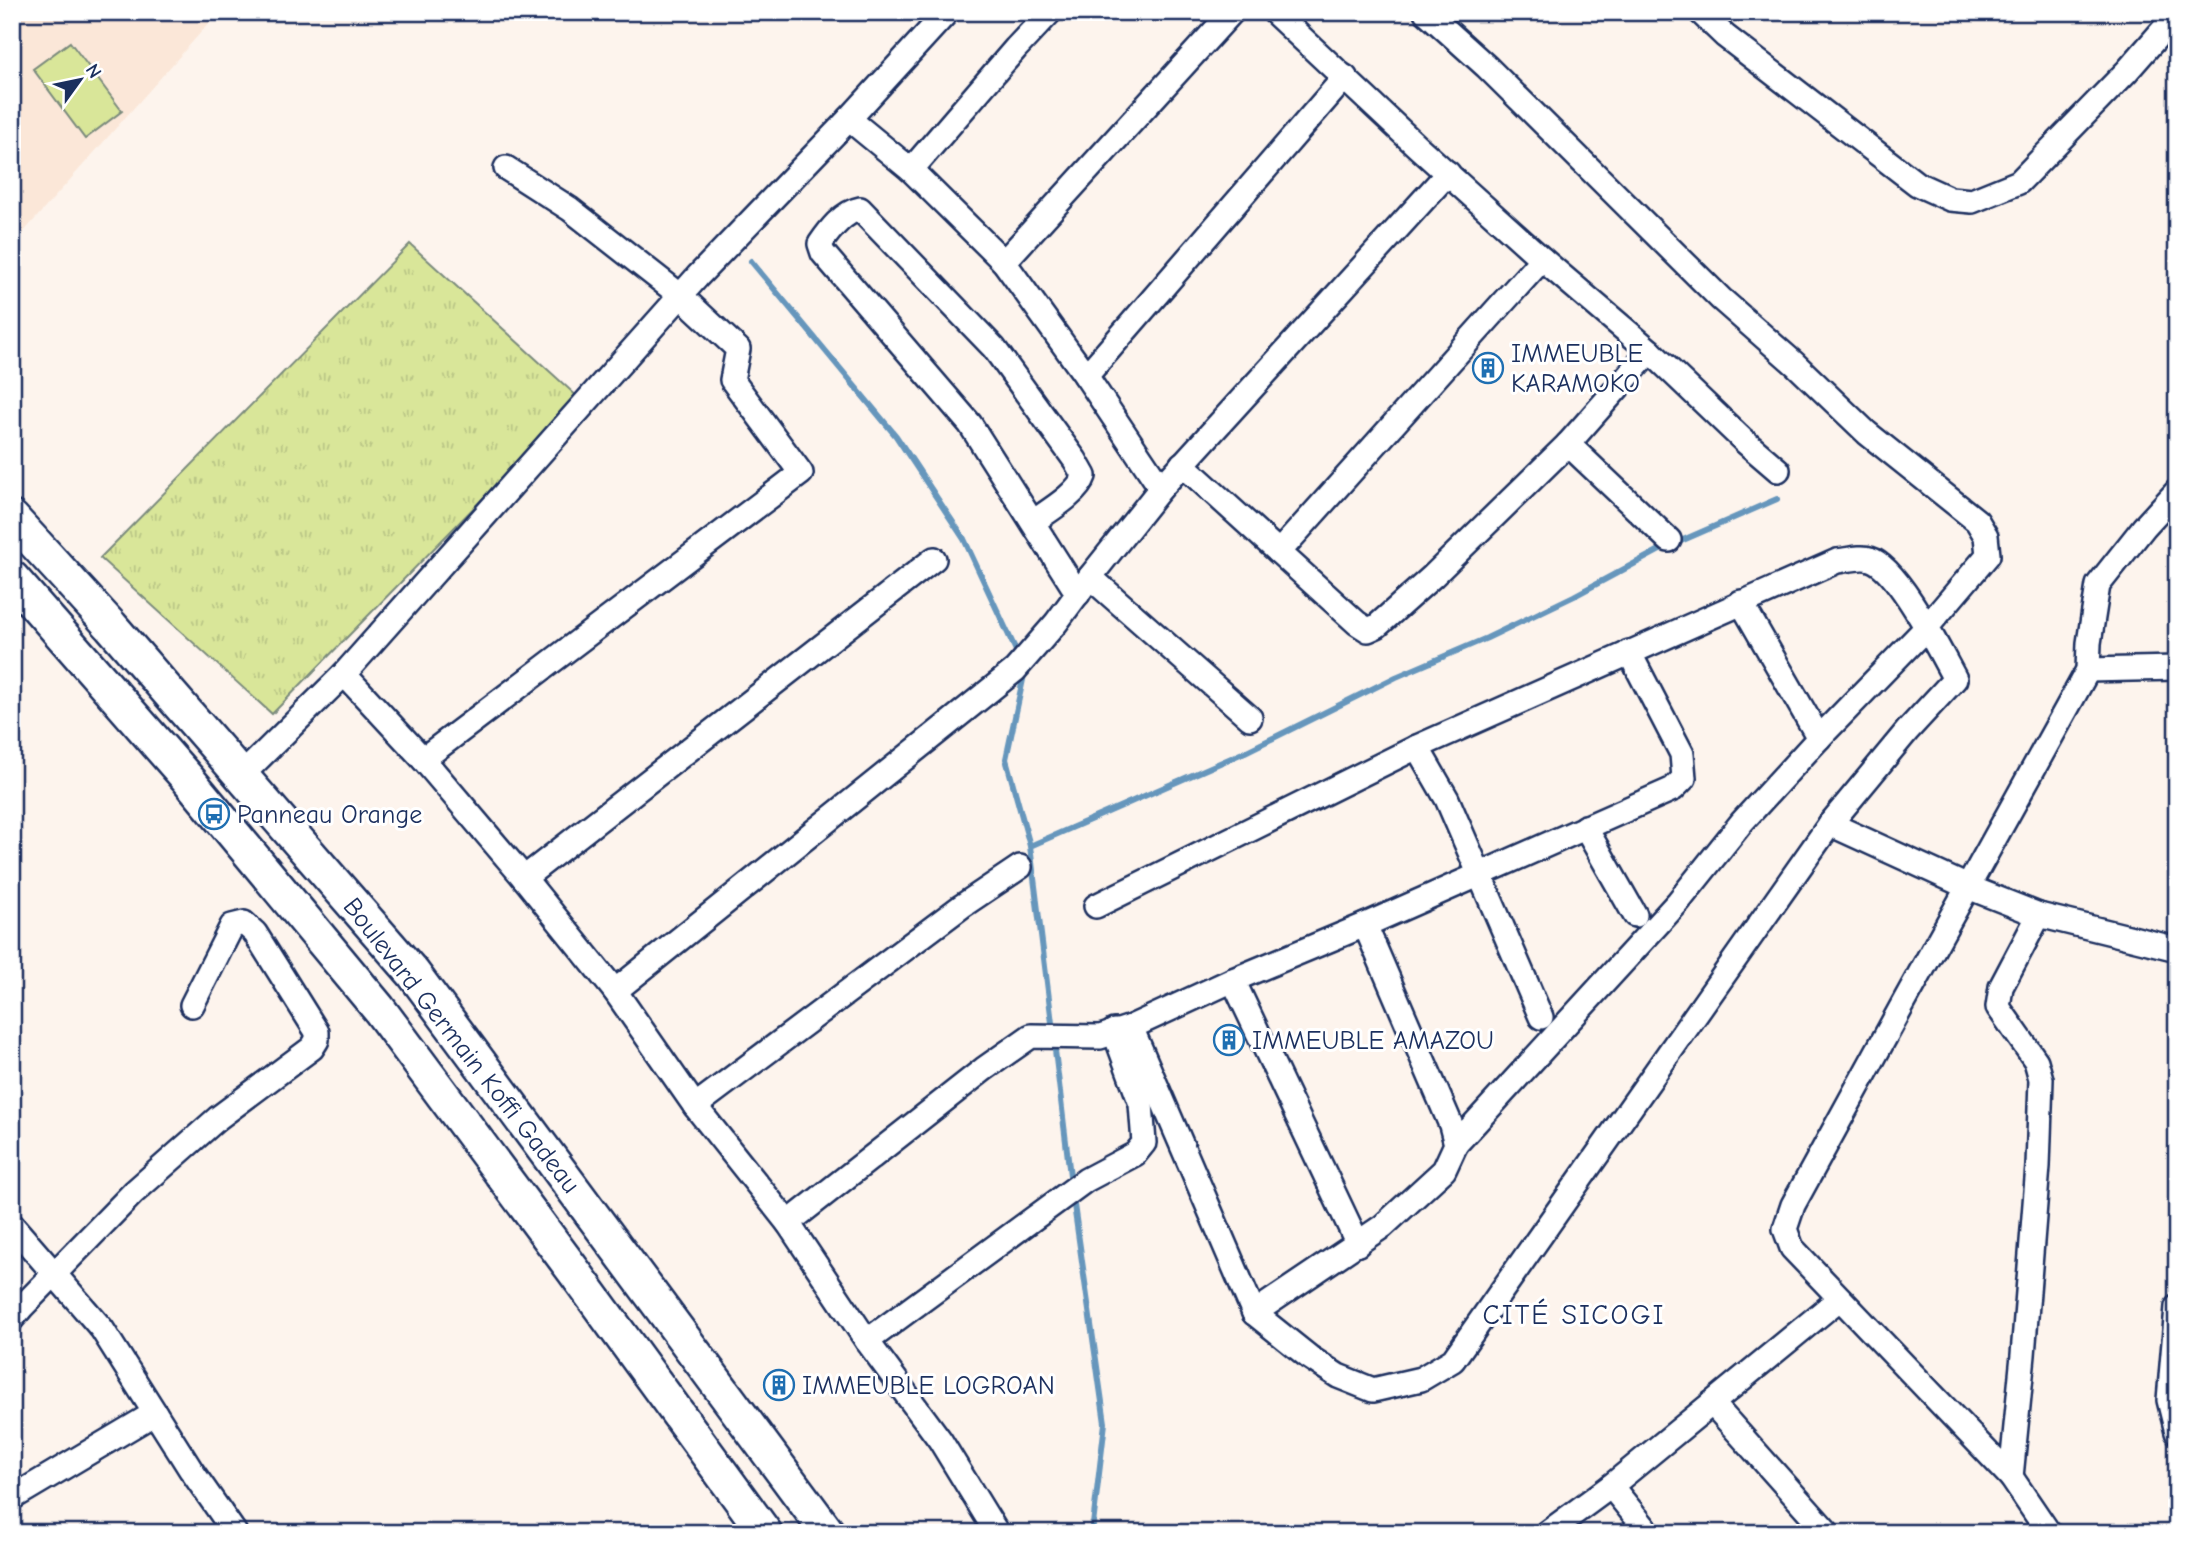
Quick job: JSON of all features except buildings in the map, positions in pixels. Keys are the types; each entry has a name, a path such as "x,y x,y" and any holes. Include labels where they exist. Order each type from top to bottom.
{"main road":[{"name":"Boulevard Germain Koffi Gadeau","path":"12,518 111,626 413,973 828,1533"},
{"name":"Boulevard Germain Koffi Gadeau","path":"12,578 188,779 379,1009 765,1533"}],"street":[{"path":"241,776 344,674 681,296 947,12"},
{"path":"911,170 1016,47 1051,12"},
{"path":"1004,262 1232,12"},
{"path":"1274,12 1448,173 1650,351 1778,470"},
{"path":"1254,1313 1383,1226 1444,1170 1456,1144 1678,902 1742,822 1926,628 1988,555 1986,536 1977,521 1867,433 1795,364 1721,299 1487,67 1426,12"},
{"path":"1700,12 1725,36 1917,184 1950,199 1972,201 2019,182 2127,71 2177,14"},
{"path":"1086,376 1345,77"},
{"path":"849,119 911,170 1004,262 1086,376 1161,488"},
{"path":"423,759 801,473 732,380 737,349 681,296 570,209 506,168"},
{"path":"615,991 1015,670 1056,623 1161,488 1448,173"},
{"path":"1033,523 1082,483 1084,476 1075,460 994,348 860,209 850,213 820,244 823,253 970,424 1033,523 1084,586 1250,718"},
{"path":"1279,552 1542,258"},
{"path":"1182,464 1357,623 1368,630 1377,626 1433,576 1568,444 1650,351"},
{"path":"1568,444 1669,540"},
{"path":"2049,1533 2011,1477 1792,1248 1785,1229 1800,1193 1883,1038 2088,670 2089,643 2098,585 2144,527 2177,491"},
{"path":"1096,906 1417,747 1837,561 1870,558 1882,567 1901,587 1955,679 1907,731 1830,824 1453,1360 1421,1379 1373,1390 1338,1376 1309,1357 1254,1313 1115,1032"},
{"path":"524,878 934,559"},
{"path":"1741,603 1819,738"},
{"path":"788,1223 984,1069 1031,1036 1115,1032 1673,789 1684,778 1682,754 1629,652"},
{"path":"2088,670 2177,668"},
{"path":"344,674 423,759 615,991 695,1105 788,1223 867,1341 940,1440 997,1533"},
{"path":"1417,747 1447,799 1541,1017"},
{"path":"1830,824 1968,887 2039,915 2177,949"},
{"path":"1585,827 1635,915"},
{"path":"695,1105 950,914 1020,867"},
{"path":"2011,1477 2038,1166 2041,1079 2036,1060 1998,1007 2001,988 2039,915"},
{"path":"12,1320 134,1192 218,1118 312,1048 317,1040 317,1032 256,933 244,923 232,926 192,1005"},
{"path":"1365,925 1451,1125 1456,1144"},
{"path":"1233,980 1358,1244"},
{"path":"867,1341 1086,1180 1135,1154 1144,1143 1141,1104 1115,1032"},
{"path":"12,1225 102,1329 235,1533"},
{"path":"1546,1533 1611,1486 1839,1298"},
{"path":"2177,1307 2169,1400 2177,1433"},
{"path":"1712,1403 1828,1533"},
{"path":"12,1498 155,1413"},
{"path":"191,1469 216,1533"},
{"path":"1611,1486 1649,1533"}],"shaded area":[{"path":"12,12 219,12 12,245"}],"green space":[{"path":"70,42 122,111 85,139 33,69"},
{"path":"410,244 580,399 272,714 100,558"}],"waterway":[{"path":"751,261 896,436 964,539 1019,657"},
{"path":"1030,846 1245,752 1396,677 1487,638 1574,596 1658,551 1777,499"},
{"path":"1025,670 1006,759 1030,846 1053,1031"},
{"path":"1054,1042 1071,1184"},
{"path":"1073,1198 1105,1423 1092,1533"}],"place":[{"name":"IMMEUBLE KARAMOKO","path":"1488,368"},
{"name":"Panneau Orange","path":"214,814"},
{"name":"IMMEUBLE AMAZOU","path":"1229,1040"},
{"name":"IMMEUBLE LOGROAN","path":"779,1385"}],"district":[{"name":"CITÉ SICOGI","path":"1574,1314"}]}
